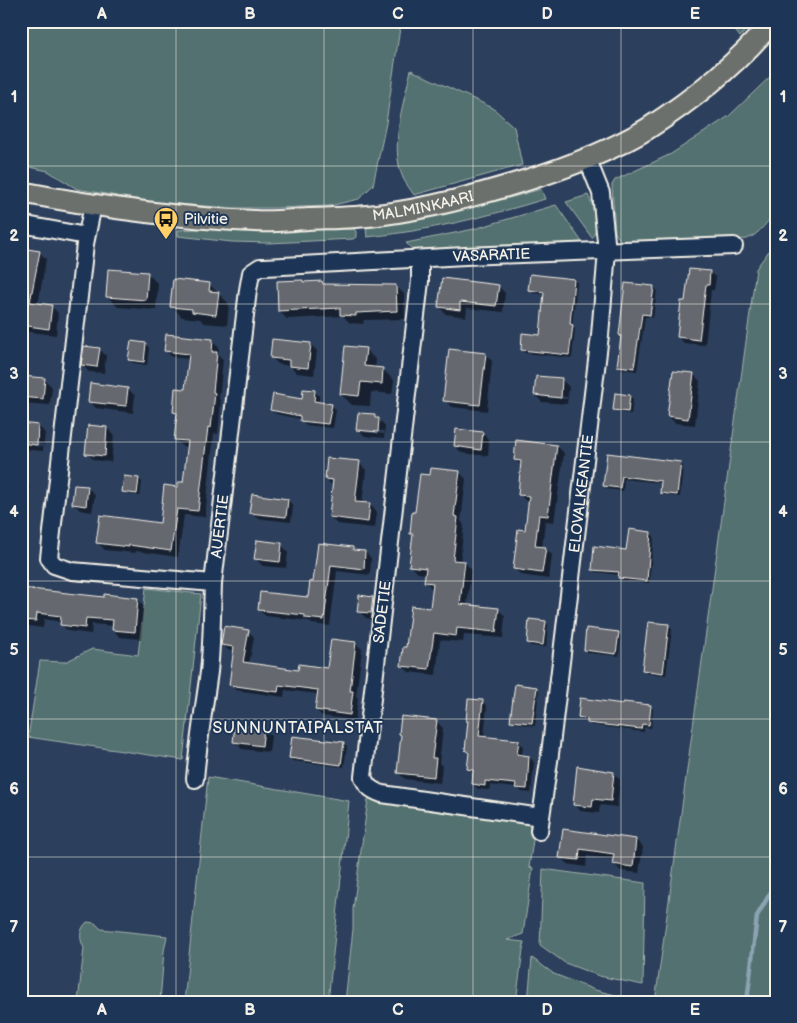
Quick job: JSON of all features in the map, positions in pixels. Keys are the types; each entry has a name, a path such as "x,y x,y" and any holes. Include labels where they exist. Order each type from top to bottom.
{"main road":[{"name":"MALMINKAARI","path":"21,192 170,215 257,221 378,215 423,208 484,193 542,175 587,158 645,130 695,95 741,58 773,21"}],"street":[{"name":"ELOVALKEANTIE","path":"540,824 600,335 607,251 601,194 587,158"},
{"path":"93,204 86,236 49,558 54,565 72,571 213,584"},
{"path":"21,224 86,236"},
{"name":"VASARATIE","path":"251,273 265,267 734,246"},
{"name":"SADETIE","path":"420,259 419,290 363,776 366,786 371,791 382,794 540,824"},
{"name":"AUERTIE","path":"195,780 209,671 213,618 213,584 251,273"}],"green space":[{"path":"21,21 401,21 386,123 373,185 359,199 329,206 235,208 158,203 77,189 48,171 21,165"},
{"path":"728,21 754,21 740,37"},
{"path":"411,70 493,108 514,127 522,165 414,195 403,178 397,152 399,124"},
{"path":"776,71 776,210 763,227 747,239 661,244 643,244 620,240 615,234 612,185 615,180 671,154 729,116"},
{"path":"541,189 545,199 501,212 435,227 367,237 366,228 454,211"},
{"path":"588,195 596,222 595,233 592,238 566,202"},
{"path":"556,205 582,242 415,252 406,243 474,229"},
{"path":"211,228 354,229 356,237 353,239 269,243 232,242 178,236 178,230"},
{"path":"776,230 776,1002 655,1002 756,269 770,249"},
{"path":"146,588 201,594 183,760 28,737 40,661 65,662 92,649 138,655"},
{"path":"208,777 349,801 328,1002 184,1002"},
{"path":"368,799 530,820 535,827 529,867 533,868 523,934 507,940 524,942 516,1002 345,1002 353,929 353,909"},
{"path":"543,869 645,883 643,985 599,976 565,963 540,945"},
{"path":"87,922 95,923 101,929 167,936 160,1002 78,1002 84,948 81,934 82,928"},
{"path":"532,958 554,974 595,990 644,1002 528,1002"}],"building":[{"path":"21,248 40,251 30,302 52,305 49,329 21,325"},
{"path":"108,269 148,272 146,300 106,297"},
{"path":"689,269 710,271 709,285 706,285 699,340 677,337 681,301 685,301"},
{"path":"530,274 574,279 570,324 573,325 569,355 521,350 522,333 540,335 544,292 528,290"},
{"path":"442,278 499,285 496,306 460,302 460,310 438,307"},
{"path":"173,279 210,283 209,291 219,292 216,315 192,312 192,309 170,307"},
{"path":"303,280 303,282 322,281 323,284 396,285 397,311 356,313 356,316 340,315 340,308 278,311 277,281"},
{"path":"625,283 654,286 650,315 642,314 634,368 617,366"},
{"path":"166,334 213,339 212,352 217,352 211,428 208,427 198,511 177,509 171,551 129,545 129,547 96,543 100,515 160,523 164,485 178,487 178,482 183,482 188,441 174,440 177,413 173,412 175,388 185,389 189,354 164,351"},
{"path":"272,339 311,343 308,368 289,366 289,360 270,358"},
{"path":"131,341 146,343 144,362 128,360"},
{"path":"84,346 100,348 97,367 81,365"},
{"path":"345,346 366,348 364,366 383,368 382,384 361,382 359,396 340,394"},
{"path":"449,349 486,353 480,405 443,401"},
{"path":"673,371 694,373 688,419 667,416"},
{"path":"21,376 45,378 43,399 21,397"},
{"path":"536,376 562,378 561,398 534,395"},
{"path":"90,383 128,388 126,406 88,402"},
{"path":"303,389 315,390 314,401 332,404 328,424 300,421 300,416 270,410 273,394 302,399"},
{"path":"615,393 630,395 628,412 613,410"},
{"path":"358,413 375,414 375,418 379,418 378,432 356,430"},
{"path":"21,423 38,425 37,445 21,443"},
{"path":"88,425 107,427 105,456 85,454"},
{"path":"456,429 483,432 481,450 454,446"},
{"path":"516,440 557,445 548,516 539,515 535,546 546,547 542,573 513,569 518,529 525,530 529,496 518,495 521,461 514,460"},
{"path":"607,453 681,462 677,495 660,493 661,481 622,476 620,488 603,486"},
{"path":"327,458 360,461 355,502 370,503 368,522 329,517 333,480 325,479"},
{"path":"431,468 460,471 454,516 458,517 453,560 465,561 460,604 499,608 496,632 457,628 456,636 434,633 429,669 401,666 403,647 406,647 411,606 430,608 433,583 424,582 426,568 409,566 413,534 410,534 412,512 415,512 420,474 430,475"},
{"path":"124,476 139,478 137,494 122,492"},
{"path":"74,485 88,486 86,506 72,504"},
{"path":"252,494 288,499 286,517 249,513"},
{"path":"629,529 651,532 647,581 618,578 619,572 592,570 594,546 626,550"},
{"path":"257,540 282,543 280,562 254,559"},
{"path":"318,543 353,547 353,550 365,551 364,569 331,565 324,620 305,618 305,615 258,610 260,592 308,597 310,581 313,582"},
{"path":"21,588 104,597 104,594 138,598 135,632 112,630 113,620 86,618 85,628 60,625 61,616 37,613 36,621 21,620"},
{"path":"359,595 373,597 371,613 357,612"},
{"path":"529,619 546,621 543,645 527,643"},
{"path":"648,622 669,624 663,673 642,670"},
{"path":"224,626 249,630 243,662 298,670 299,664 327,668 331,639 356,642 350,691 353,691 350,715 315,710 318,690 279,685 278,692 229,685 234,647 221,645"},
{"path":"586,628 619,632 616,654 584,650"},
{"path":"515,684 537,687 532,723 510,721"},
{"path":"580,698 623,704 623,702 651,705 649,725 642,724 641,729 587,723 587,719 578,717"},
{"path":"468,699 483,700 479,736 519,740 517,754 529,756 527,789 515,788 516,784 485,781 485,786 472,784 473,770 467,769 469,753 465,750"},
{"path":"401,716 437,720 432,758 436,758 434,777 397,773"},
{"path":"235,724 264,728 262,746 233,742"},
{"path":"292,736 344,742 341,765 289,758"},
{"path":"577,766 614,772 611,801 593,799 592,807 573,805"},
{"path":"563,829 636,839 633,867 612,864 614,854 580,849 579,860 559,858"}],"waterway":[{"path":"747,1002 757,916 776,883"}],"place":[{"name":"Pilvitie","path":"166,240"}],"district":[{"name":"SUNNUNTAIPALSTAT","path":"298,727"}]}
